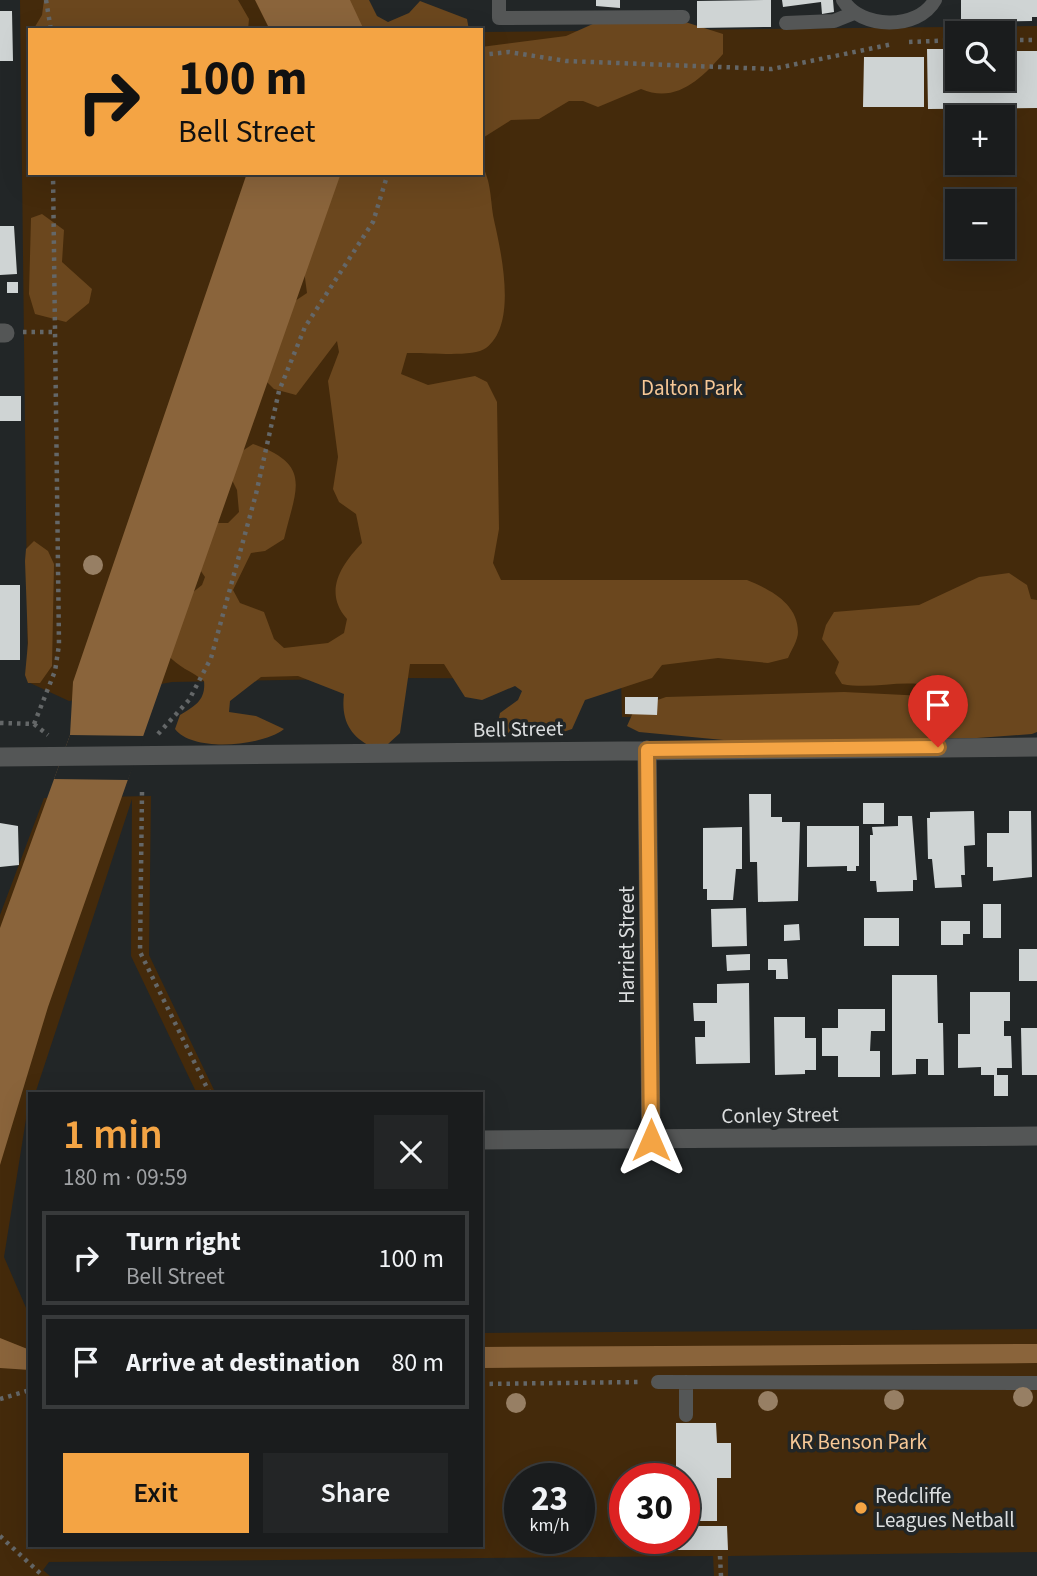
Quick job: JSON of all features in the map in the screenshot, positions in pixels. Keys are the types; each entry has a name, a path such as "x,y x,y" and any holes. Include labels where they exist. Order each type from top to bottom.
{"street":[{"name":"Bell Street","path":"0,757 137,758 1037,747"},
{"name":"Harriet Street","path":"647,750 651,1140"},
{"name":"Conley Street","path":"483,1140 1037,1136"}],"lane":[{"path":"499,0 499,18 683,17"},
{"path":"843,0 854,13 867,20 904,20 920,15 935,0"},
{"path":"786,23 834,21 854,13"},
{"path":"658,1382 1037,1383"},
{"path":"686,1382 686,1415"}],"path":[{"path":"46,0 51,28"},
{"path":"1015,40 1037,40"},
{"path":"483,55 509,52 566,61 772,69 890,45 945,41"},
{"path":"0,723 34,724 55,671 59,645 53,175"},
{"path":"151,741 190,700 211,658 256,494 279,391 305,327 373,222 387,175"},
{"path":"3,333 55,332"},
{"path":"142,792 140,952 209,1092"},
{"path":"483,1384 658,1382"},
{"path":"0,1399 28,1391"},
{"path":"0,1535 43,1576"},
{"path":"720,1556 720,1576"}],"green space":[{"name":"Dalton Park","path":"20,0 350,0 386,28 28,28 28,175 483,175 483,32 945,27 945,91 1015,91 1015,26 1037,26 1037,717 622,717 621,679 399,678 172,682 69,701 28,682"},
{"name":"KR Benson Park","path":"151,796 149,955 215,1092 196,1092 131,956 132,799 36,1092 28,1092 4,1257 28,1312 28,1547 483,1547 483,1333 1037,1329 1037,1552 728,1556 728,1576 714,1576 713,1556 49,1562 43,1570 50,1576 0,1576 0,915 44,798"}],"shaded area":[{"path":"44,0 238,0 249,19 248,28 34,28 42,15"},
{"path":"255,0 350,0 363,28 269,28"},
{"path":"335,0 369,0 377,16 388,22 409,13 420,1 467,19 469,28 348,28"},
{"path":"679,20 723,34 723,54 697,80 677,91 654,93 641,89 598,107 583,101 569,101 539,119 511,120 483,138 483,47 566,36 595,23"},
{"path":"483,166 489,184 503,268 505,287 502,322 496,337 480,351 460,354 407,353 401,374 428,385 475,376 487,382 497,402 499,529 493,563 501,580 747,580 773,593 788,605 793,613 798,635 788,658 768,663 718,658 662,665 652,678 585,700 572,729 551,736 496,732 500,713 518,700 522,691 515,686 482,700 465,697 444,664 410,664 400,733 388,744 372,747 358,738 348,726 343,703 344,694 298,676 261,677 230,701 229,712 256,716 284,729 261,740 245,743 212,744 184,737 175,729 180,715 201,698 204,681 167,654 178,604 202,585 205,577 196,564 211,523 228,523 239,512 237,490 227,470 230,459 253,444 285,461 292,470 295,492 284,539 265,551 251,553 233,590 240,603 264,612 274,639 284,648 328,643 344,633 347,619 336,599 338,579 347,560 362,543 356,514 339,502 333,489 338,457 328,381 339,352 337,341 296,395 274,389 262,377 277,313 307,293 303,263 333,175 483,175"},
{"path":"246,175 340,175 48,1007 0,1165 0,928 70,735 73,682"},
{"path":"42,214 64,230 62,262 92,289 89,303 66,322 35,314 29,294 31,218"},
{"path":"34,541 48,551 54,564 52,666 40,683 28,683 25,675 28,643 25,561 26,549"},
{"path":"1009,573 1027,585 1031,599 1037,600 1037,732 977,738 734,741 639,732 627,726 635,708 666,697 844,692 925,696 930,686 842,684 835,673 839,662 822,639 834,612 919,605 979,577"},
{"path":"0,1338 28,1349 28,1370 0,1368"},
{"path":"1037,1344 1037,1363 483,1368 483,1347"}],"pier":[{"path":"70,735 145,736 128,780 54,779"}],"building":[{"path":"596,0 620,0 620,8 596,6"},
{"path":"771,0 771,27 697,28 697,1"},
{"path":"782,0 833,0 834,12 822,14 821,2 783,7"},
{"path":"961,0 1037,0 1037,17 1032,17 1032,21 961,21"},
{"path":"0,11 12,11 13,61 0,61"},
{"path":"927,49 945,49 945,91 1015,91 1015,51 1037,51 1037,108 1015,108 1015,105 945,105 945,109 928,109"},
{"path":"864,57 924,57 924,107 863,107"},
{"path":"0,226 14,226 17,274 0,275"},
{"path":"7,282 18,282 18,293 7,293"},
{"path":"0,396 21,396 21,421 0,421"},
{"path":"0,585 20,585 20,660 0,660"},
{"path":"625,697 658,697 657,715 625,714"},
{"path":"749,794 771,794 771,817 782,817 782,822 800,822 798,901 758,902 757,862 750,862"},
{"path":"863,803 884,803 884,824 863,824"},
{"path":"974,811 975,845 964,846 965,875 961,875 962,887 935,888 932,859 928,859 927,818 930,818 930,812"},
{"path":"1009,811 1031,811 1032,877 993,881 993,867 987,867 987,833 1009,833"},
{"path":"898,816 912,816 917,880 913,880 913,891 877,892 876,881 870,881 872,827 898,826"},
{"path":"0,823 18,826 19,865 0,867"},
{"path":"807,826 859,826 859,866 856,866 856,871 847,871 847,866 807,867"},
{"path":"742,827 742,869 736,869 733,900 707,900 707,889 703,889 703,828"},
{"path":"983,904 1001,904 1001,938 983,938"},
{"path":"746,908 747,946 712,947 711,909"},
{"path":"864,918 899,918 899,946 864,946"},
{"path":"941,921 970,921 970,934 963,934 963,945 941,945"},
{"path":"799,924 800,940 784,941 784,925"},
{"path":"1019,949 1037,949 1037,981 1019,981"},
{"path":"750,954 750,970 727,971 726,955"},
{"path":"768,959 787,959 788,979 776,979 776,970 768,970"},
{"path":"892,975 937,975 938,1023 943,1023 944,1075 928,1075 928,1059 916,1059 916,1074 892,1075"},
{"path":"749,983 750,1063 696,1064 695,1037 705,1037 705,1021 694,1021 693,1003 717,1003 717,984"},
{"path":"970,992 1010,992 1010,1021 1004,1021 1004,1036 1011,1036 1012,1068 997,1068 997,1075 1008,1075 1008,1096 994,1096 994,1075 981,1075 981,1067 958,1068 958,1034 970,1034"},
{"path":"838,1009 885,1009 885,1031 871,1031 870,1051 880,1051 880,1077 838,1077 838,1056 822,1056 822,1028 838,1028"},
{"path":"774,1017 805,1017 805,1038 816,1038 816,1070 805,1070 805,1074 775,1075"},
{"path":"1021,1028 1037,1028 1037,1075 1022,1075"},
{"path":"676,1423 716,1423 717,1443 731,1443 731,1478 717,1478 717,1521 700,1521 700,1463 676,1463"},
{"path":"700,1526 727,1526 728,1550 700,1550"}],"place":[{"name":"Redcliffe Leagues Netball","path":"861,1508"}],"route":[{"path":"651,1140 647,750 938,747"}]}
